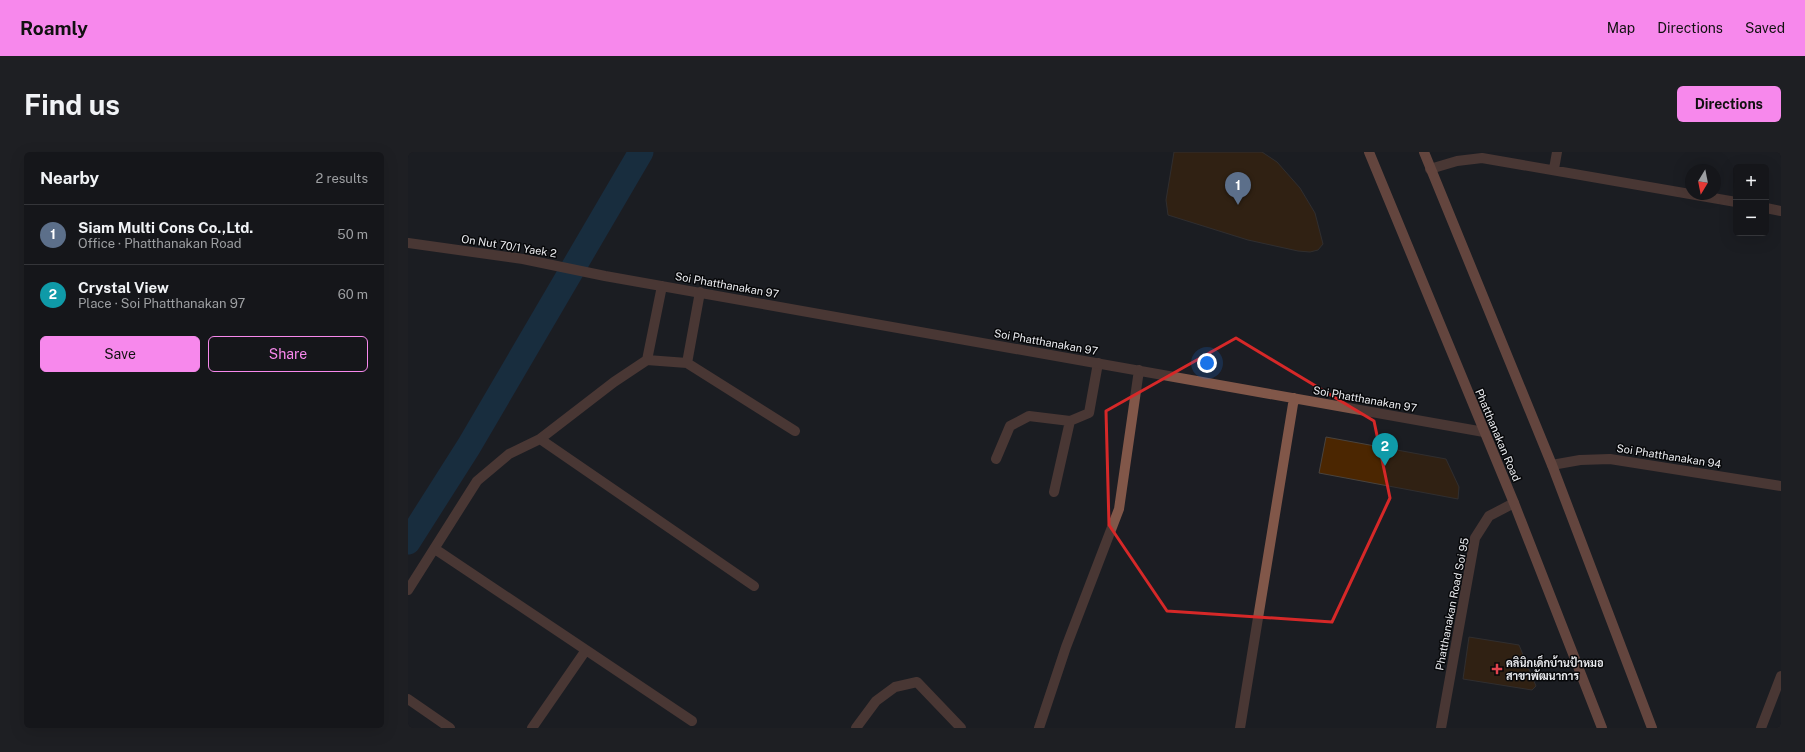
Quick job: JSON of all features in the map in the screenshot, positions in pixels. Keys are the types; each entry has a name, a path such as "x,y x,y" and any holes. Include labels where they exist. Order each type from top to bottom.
{"main road":[{"name":"Phatthanakan Road","path":"1368,152 1514,503 1602,728"},
{"path":"1424,152 1552,466 1652,728"}],"street":[{"path":"1554,169 1557,152"},
{"path":"1430,169 1457,161 1482,158 1554,169 1733,201"},
{"path":"1769,208 1781,210"},
{"name":"On Nut 70/1 Yaek 2","path":"408,243 523,259 605,276"},
{"name":"Soi Phatthanakan 97","path":"605,276 1484,432"},
{"path":"647,360 662,286"},
{"path":"687,363 700,292"},
{"path":"408,590 477,481 509,454 540,439 614,382 647,360 687,363 794,431"},
{"path":"996,459 1010,426 1029,416 1070,421 1089,413 1098,363"},
{"path":"1039,728 1066,647 1119,509 1139,370"},
{"path":"1240,728 1294,398"},
{"path":"1054,492 1070,421"},
{"path":"540,439 754,586"},
{"name":"Soi Phatthanakan 94","path":"1552,466 1580,460 1610,459 1781,486"},
{"name":"Phatthanakan Road Soi 95","path":"1441,728 1475,538 1489,516 1514,503"},
{"path":"435,549 692,721"},
{"path":"532,728 586,650"},
{"path":"1761,728 1781,676"},
{"path":"856,728 876,701 895,687 917,682 961,728"},
{"path":"408,699 450,728"}],"highlighted area":[{"path":"1236,338 1374,421 1390,498 1332,622 1167,611 1109,525 1106,411"}],"building":[{"path":"1174,152 1262,152 1277,162 1300,188 1315,213 1323,244 1318,250 1310,252 1298,251 1248,240 1168,215 1166,200"},
{"path":"1326,437 1446,459 1459,487 1458,499 1319,473"},
{"name":"คลินิกเด็กบ้านป้าหมอ สาขาพัฒนาการ","path":"1469,637 1519,645 1536,686 1532,690 1463,679"}],"waterway":[{"path":"408,542 469,446 641,152"}],"place":[{"name":"Siam Multi Cons Co.,Ltd.","path":"1238,205"},
{"name":"Crystal View","path":"1385,466"},
{"name":"คลินิกเด็กบ้านป้าหมอ สาขาพัฒนาการ","path":"1497,669"}]}
